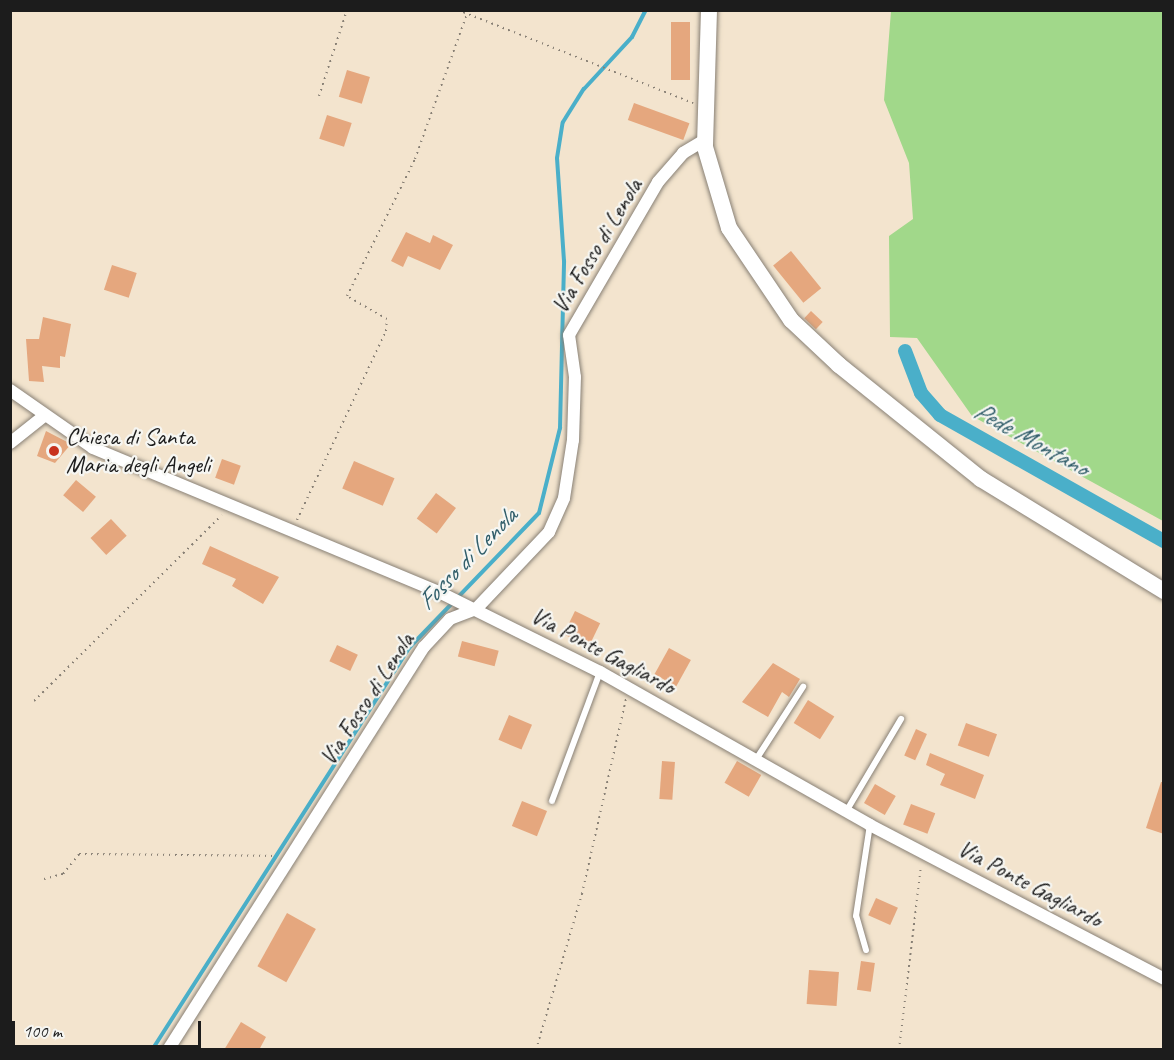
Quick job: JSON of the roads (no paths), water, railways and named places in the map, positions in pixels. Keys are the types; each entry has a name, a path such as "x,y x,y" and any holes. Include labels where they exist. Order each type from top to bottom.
{"main road":[{"path":"709,10 704,107 705,140 729,228 791,320 839,365 981,479 1164,591"}],"street":[{"name":"Via Fosso di Lenola","path":"168,1050 424,647 450,619 477,609 549,532 564,498 575,377 568,335 658,182 683,153 705,140"},
{"name":"Via Ponte Gagliardo","path":"10,390 44,416 93,448 477,609 630,688 757,758 870,825 923,850 1164,979"},
{"path":"10,443 44,416"}],"lane":[{"path":"552,801 600,672"},
{"path":"757,758 803,687"},
{"path":"847,810 901,719"},
{"path":"866,950 856,916 870,825"}],"waterway":[{"name":"Fosso di Lenola","path":"152,1050 409,648 539,513 560,428 564,261 557,158 563,122 584,89 632,37 646,10"},
{"name":"Pede Montano","path":"905,351 921,393 940,415 1164,541"}],"place":[{"name":"Chiesa di Santa Maria degli Angeli","path":"54,451"}]}
